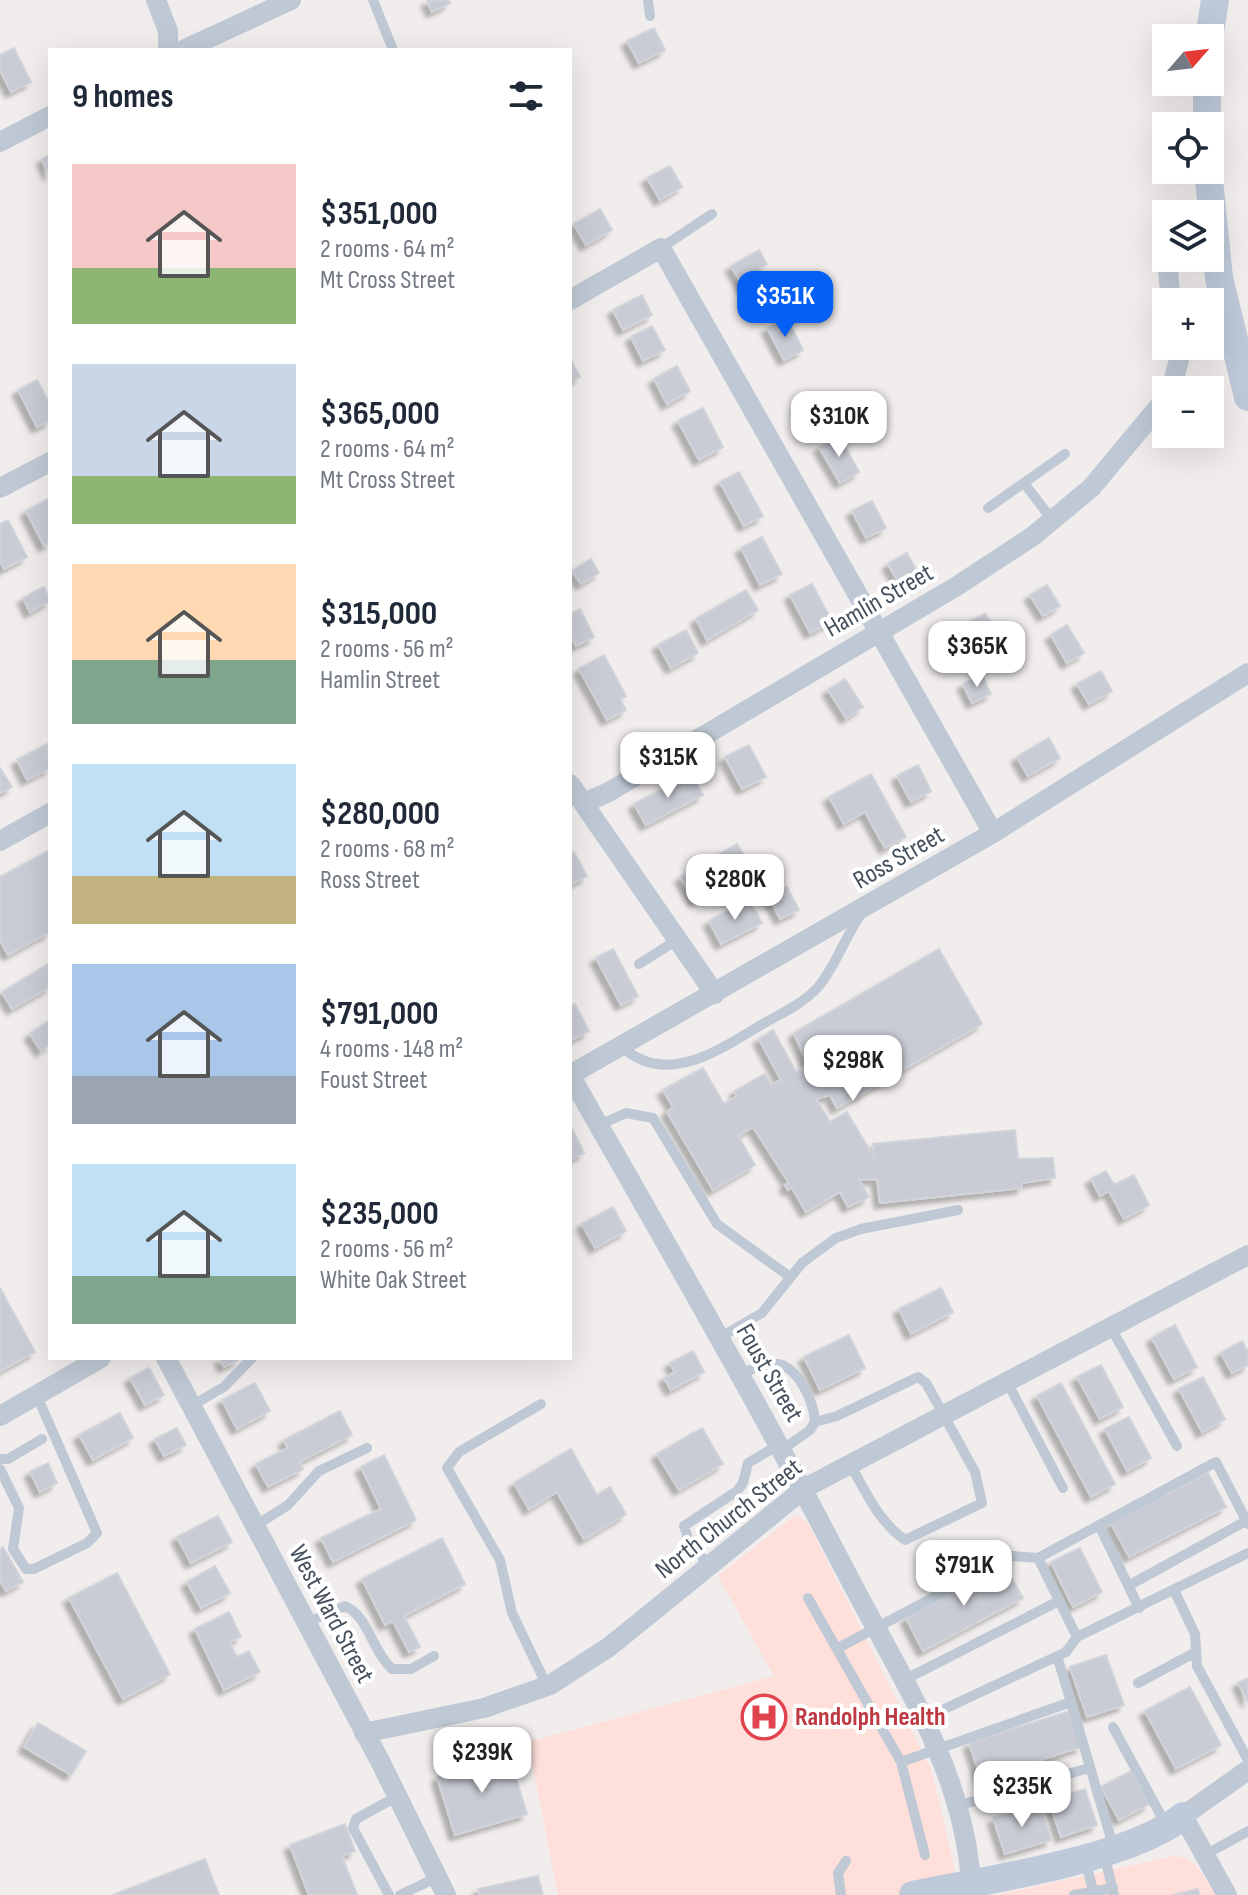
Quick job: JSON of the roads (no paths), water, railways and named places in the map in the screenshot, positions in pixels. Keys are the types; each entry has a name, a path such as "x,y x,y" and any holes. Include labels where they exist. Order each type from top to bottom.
{"main road":[{"path":"1211,24 1215,0"},
{"path":"1218,272 1248,397"},
{"path":"913,1895 971,1889 1101,1853 1176,1822"}],"street":[{"path":"156,0 168,31 168,48"},
{"path":"187,48 291,0"},
{"path":"0,142 48,117"},
{"path":"572,299 661,248 993,833"},
{"name":"Hamlin Street","path":"583,803 607,793 957,586 1053,521 1091,488 1152,415"},
{"path":"0,488 48,463"},
{"name":"Ross Street","path":"572,1074 993,833 1248,673"},
{"path":"572,787 715,994"},
{"path":"0,841 48,814"},
{"name":"Foust Street","path":"572,1078 805,1488 938,1748 969,1852 971,1889"},
{"name":"North Church Street","path":"364,1733 484,1708 547,1686 609,1647 805,1488 1248,1255"},
{"path":"0,1416 98,1360"},
{"name":"West Ward Street","path":"167,1360 443,1886"},
{"path":"1227,1895 1205,1855 1176,1822 1248,1770"}],"lane":[{"path":"373,0 392,48"},
{"path":"648,0 650,16"},
{"path":"661,248 712,214"},
{"path":"988,508 1065,454"},
{"path":"1024,483 1053,521"},
{"path":"621,1046 640,1060 657,1065 690,1063 716,1052 815,990 866,908"},
{"path":"639,964 677,940"},
{"path":"599,1125 626,1113 653,1118 717,1224 790,1277"},
{"path":"719,1338 762,1313 802,1263 836,1238 861,1229 958,1210"},
{"path":"1110,1326 1177,1446"},
{"path":"191,1406 224,1387 250,1360"},
{"path":"709,1566 689,1541 684,1526 737,1491 743,1483 748,1463 810,1430 815,1422 811,1401 791,1371 782,1365 773,1363 740,1374"},
{"path":"815,1422 827,1421 918,1377 926,1383 975,1472 982,1503 905,1540 890,1529 876,1512 850,1464"},
{"path":"1006,1380 1063,1488"},
{"path":"0,1469 19,1508 13,1549 26,1569 34,1569 87,1543 97,1533 37,1396"},
{"path":"541,1404 459,1452 447,1468 456,1489 486,1531 500,1560 512,1613 547,1686"},
{"path":"0,1459 8,1459 42,1439"},
{"path":"255,1526 288,1505 319,1471 367,1448"},
{"path":"838,1648 1012,1556 1038,1558 1216,1462 1247,1523 1128,1586"},
{"path":"1099,1525 1139,1608"},
{"path":"923,1719 1066,1652 1077,1637 1248,1553"},
{"path":"1038,1558 1077,1637"},
{"path":"1174,1590 1195,1634 1197,1666 1248,1760"},
{"path":"808,1598 901,1762 925,1855"},
{"path":"902,1681 1059,1601"},
{"path":"306,1623 345,1606 360,1618 383,1661 392,1669 411,1669 434,1656"},
{"path":"1138,1683 1196,1652"},
{"path":"1057,1656 1078,1716 1101,1853 1114,1891 1074,1895"},
{"path":"901,1762 1071,1702"},
{"path":"1113,1727 1176,1822"},
{"path":"957,1806 1089,1768"},
{"path":"389,1895 353,1828 356,1819 398,1796"},
{"path":"1205,1855 1248,1831"},
{"path":"1094,1893 1101,1853"},
{"path":"841,1895 838,1873 846,1861"},
{"path":"400,1895 443,1886"}],"place":[{"name":"Randolph Health","path":"764,1717"}]}
